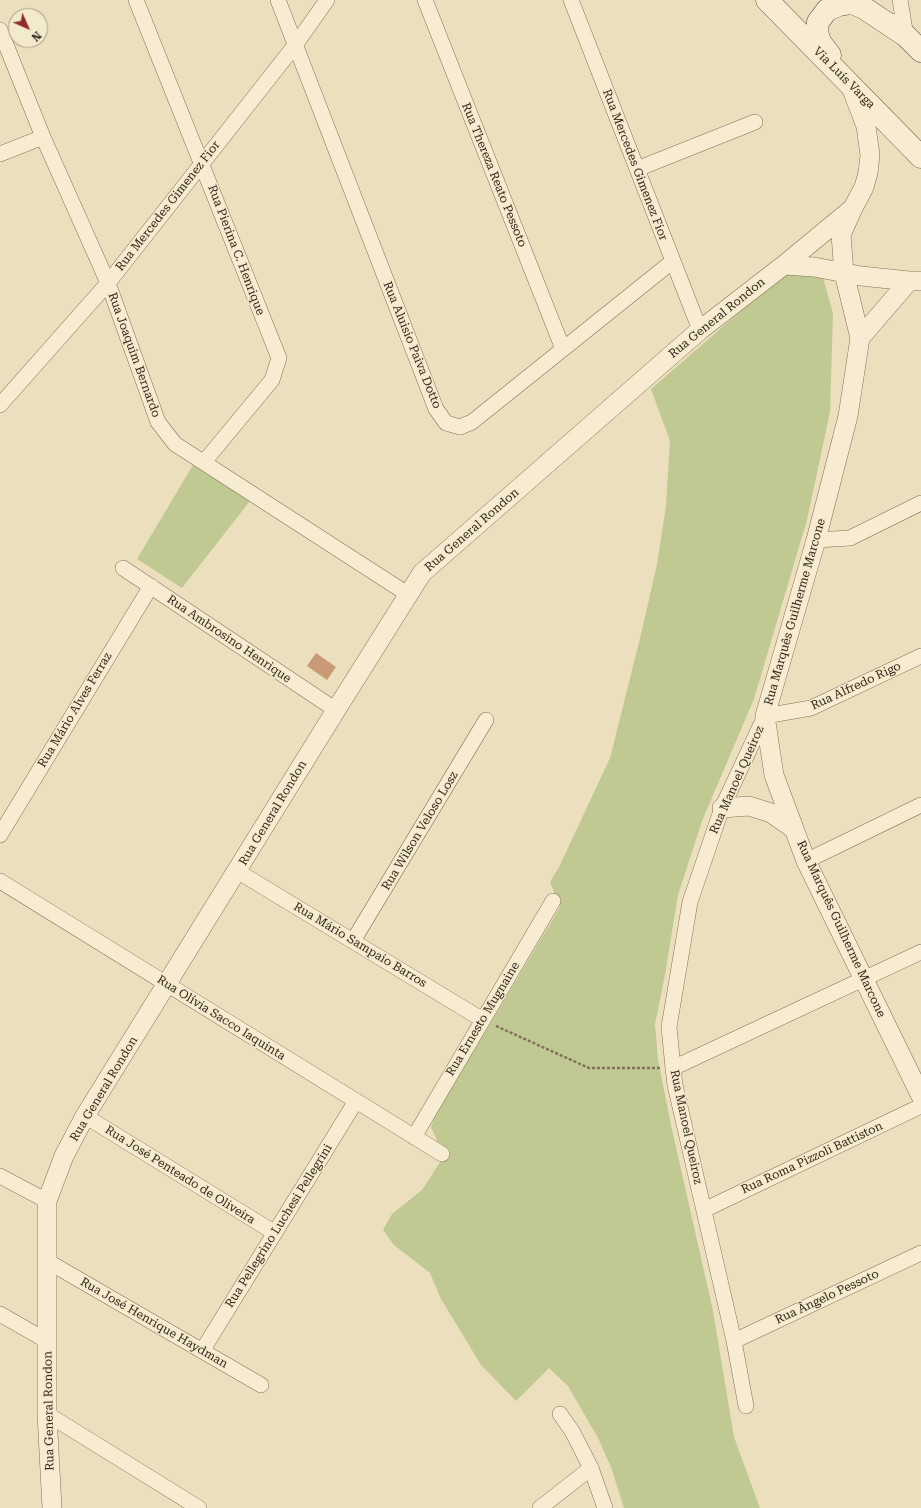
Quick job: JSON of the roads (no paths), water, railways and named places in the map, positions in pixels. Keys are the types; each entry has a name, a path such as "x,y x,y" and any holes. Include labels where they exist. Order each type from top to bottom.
{"main road":[{"name":"Via Luís Varga","path":"767,0 921,157"},
{"path":"871,0 921,51"},
{"path":"851,86 820,42 817,32 818,22 826,10 839,5 852,4 864,8 906,36"}],"street":[{"name":"Rua Pierina C. Henrique","path":"136,0 279,358 272,380 204,462"},
{"name":"Rua Aluisio Paiva Dotto","path":"278,0 436,409 446,422 460,427 472,422 673,261"},
{"name":"Rua Mercedes Gimenez Fior","path":"1,401 108,284 296,44 327,0"},
{"name":"Rua Thereza Reato Pessoto","path":"425,0 563,349"},
{"name":"Rua Mercedes Gimenez Fior","path":"571,0 700,330"},
{"path":"900,0 906,36"},
{"name":"Rua Joaquim Bernardo","path":"0,30 43,137 108,284 158,422 174,444 409,595"},
{"name":"Rua General Rondon","path":"844,273 841,235 864,187 868,173 870,155 866,126 851,86"},
{"path":"637,169 755,122"},
{"path":"0,154 43,137"},
{"name":"Rua General Rondon","path":"52,1508 47,1414 47,1201 64,1156 85,1116 422,573 700,330 784,265 853,208"},
{"path":"784,265 814,267 861,276 915,281"},
{"name":"Rua Marquês Guilherme Marcone","path":"844,273 860,338 848,416 816,540 765,716 774,775 806,861 921,1096"},
{"path":"860,338 915,281"},
{"path":"816,540 850,538 921,503"},
{"name":"Rua Ambrosino Henrique","path":"123,568 336,710"},
{"name":"Rua Mário Alves Ferraz","path":"0,834 151,586"},
{"name":"Rua Alfredo Rigo","path":"765,716 811,708 921,656"},
{"name":"Rua Manoel Queiroz","path":"746,1406 734,1341 675,1085 668,1027 690,902 722,808 765,716"},
{"name":"Rua Wilson Veloso Losz","path":"353,941 486,720"},
{"path":"806,861 921,805"},
{"path":"722,808 749,806 771,813 794,829"},
{"name":"Rua Mário Sampaio Barros","path":"238,871 483,1020"},
{"name":"Rua Olívia Sacco Iaquinta","path":"0,881 442,1154"},
{"name":"Rua Ernesto Mugnaine","path":"414,1137 553,901"},
{"path":"673,1068 921,952"},
{"name":"Rua Pellegrino Luchesi Pellegrini","path":"202,1351 356,1101"},
{"name":"Rua Roma Pizzoli Battiston","path":"704,1210 921,1106"},
{"name":"Rua José Penteado de Oliveira","path":"85,1116 275,1233"},
{"path":"0,1176 47,1201"},
{"name":"Rua Ângelo Pessoto","path":"734,1341 921,1253"},
{"name":"Rua José Henrique Haydman","path":"47,1261 261,1385"},
{"path":"0,1314 47,1341"},
{"path":"47,1414 199,1508"},
{"path":"560,1414 572,1431 591,1468 605,1508"},
{"path":"540,1508 591,1468"}]}
